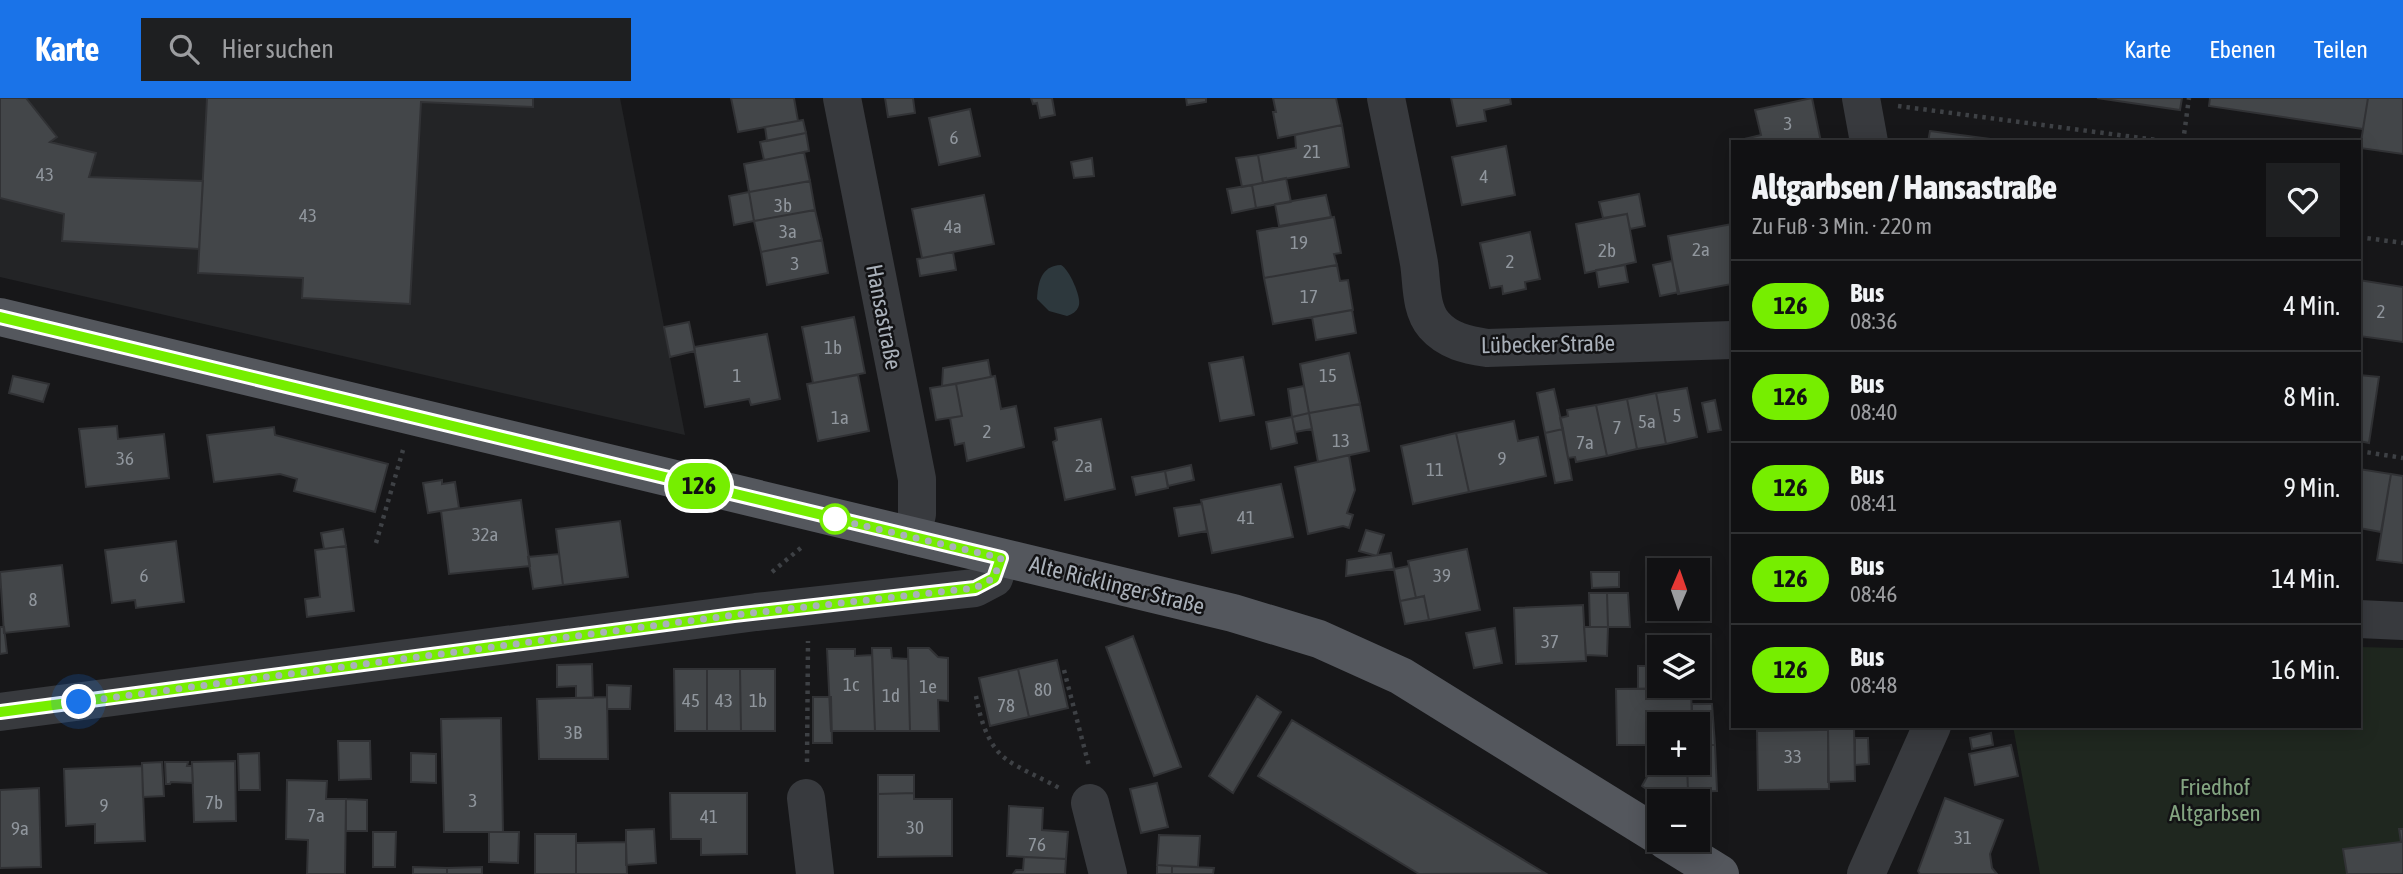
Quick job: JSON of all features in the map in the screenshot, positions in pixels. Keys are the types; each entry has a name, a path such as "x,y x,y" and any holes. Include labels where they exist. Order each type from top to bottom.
{"main road":[{"name":"Alte Ricklinger Straße","path":"0,317 1233,613 1319,639 1401,677 1647,829"},
{"path":"1684,852 1720,874"}],"street":[{"name":"Hansastraße","path":"842,98 917,480 912,536"},
{"name":"Lübecker Straße","path":"1386,98 1419,264 1425,309 1432,323 1447,337 1463,344 1487,348 1731,340"},
{"path":"1862,100 1870,140"},
{"path":"0,712 694,620 975,588 994,578 1001,558"},
{"path":"2361,620 2403,621"},
{"path":"1866,874 1931,728"},
{"path":"806,798 815,874"},
{"path":"1090,803 1108,874"}],"path":[{"path":"2183,140 2189,98"},
{"path":"1862,100 2157,140"},
{"path":"2361,237 2403,243"},
{"path":"376,543 412,417"},
{"path":"2361,452 2403,458"},
{"path":"806,798 808,635"},
{"path":"976,695 979,712 990,740 1005,758 1090,803 1093,783 1064,670"}],"shaded area":[{"path":"0,98 620,98 685,435 0,277"},
{"path":"1061,265 1071,277 1079,301 1077,309 1067,316 1049,311 1037,299 1042,276 1049,268"}],"green space":[{"name":"Friedhof Altgarbsen","path":"2361,647 2403,648 2403,874 2040,874 2013,728 2361,728"}],"building":[{"path":"0,98 26,98 57,137 50,142 96,153 89,177 203,181 199,249 62,241 64,214 0,198"},
{"path":"207,98 533,98 533,107 421,102 410,304 302,298 303,278 198,273"},
{"path":"731,98 794,98 798,121 738,132"},
{"path":"885,98 913,98 915,113 888,117"},
{"path":"1031,98 1052,98 1055,115 1040,118 1037,103 1033,104"},
{"path":"1186,98 1206,98 1206,102 1187,105"},
{"path":"1273,98 1336,98 1342,125 1278,138"},
{"path":"1451,98 1510,98 1511,104 1484,110 1486,121 1457,126"},
{"path":"1812,98 1821,140 1744,140 1761,135 1755,110"},
{"path":"2097,98 2182,98 2180,110"},
{"path":"2210,98 2368,98 2363,129 2209,106"},
{"path":"2368,98 2403,98 2403,154 2361,148"},
{"path":"970,109 980,156 939,165 929,118"},
{"path":"803,120 806,133 767,141 765,127"},
{"path":"1342,125 1349,167 1263,183 1258,155 1296,148 1295,135"},
{"path":"1930,131 1998,140 1928,140"},
{"path":"806,133 809,151 764,160 760,142"},
{"path":"1506,146 1515,195 1462,205 1452,157"},
{"path":"804,152 810,181 749,192 744,164"},
{"path":"1258,155 1263,183 1242,187 1236,158"},
{"path":"1092,158 1094,176 1074,178 1071,162"},
{"path":"1286,178 1291,202 1256,208 1252,185"},
{"path":"810,181 815,210 754,221 749,192"},
{"path":"1252,185 1256,208 1232,213 1227,189"},
{"path":"749,192 754,221 734,225 729,196"},
{"path":"1639,194 1645,226 1630,229 1627,214 1603,218 1599,202"},
{"path":"984,195 994,244 922,258 912,209"},
{"path":"1326,195 1331,217 1279,226 1275,204"},
{"path":"815,210 822,240 761,252 754,221"},
{"path":"1627,214 1636,262 1585,273 1576,224"},
{"path":"1334,217 1341,253 1334,254 1337,265 1264,278 1257,231"},
{"path":"1731,224 1731,284 1678,294 1668,236"},
{"path":"1530,232 1540,279 1525,282 1526,289 1503,294 1502,286 1490,288 1480,243"},
{"path":"822,240 828,273 767,285 761,252"},
{"path":"953,252 956,270 920,276 917,259"},
{"path":"1672,261 1679,292 1660,296 1653,265"},
{"path":"1337,265 1340,281 1348,280 1353,310 1273,324 1264,278"},
{"path":"1625,265 1628,282 1599,287 1596,270"},
{"path":"2361,280 2403,287 2403,342 2361,336"},
{"path":"1352,310 1356,333 1316,340 1312,317"},
{"path":"854,317 865,373 813,383 802,327"},
{"path":"689,322 695,351 670,357 664,327"},
{"path":"767,334 780,399 751,405 749,399 705,407 694,347"},
{"path":"1349,353 1360,404 1309,413 1300,364"},
{"path":"1243,357 1254,415 1220,421 1209,363"},
{"path":"988,360 991,377 942,386 943,368"},
{"path":"858,375 869,431 818,441 807,384"},
{"path":"2361,375 2379,377 2369,443 2361,441"},
{"path":"13,376 49,384 43,402 9,393"},
{"path":"995,376 1001,409 1016,406 1024,447 967,461 964,443 955,445 950,418 962,416 956,384"},
{"path":"956,384 962,416 936,420 930,388"},
{"path":"1304,386 1309,413 1292,417 1288,389"},
{"path":"1687,388 1697,437 1666,444 1656,393"},
{"path":"1554,389 1563,429 1545,433 1537,393"},
{"path":"1656,393 1666,444 1637,449 1627,399"},
{"path":"1627,399 1637,449 1607,456 1596,405"},
{"path":"1715,400 1721,430 1708,432 1702,403"},
{"path":"1360,404 1369,451 1318,462 1309,413"},
{"path":"1596,405 1607,456 1576,462 1575,457 1568,458 1560,418 1568,416 1567,410"},
{"path":"1309,413 1312,429 1295,432 1292,417"},
{"path":"1292,417 1297,443 1271,449 1266,422"},
{"path":"1101,419 1115,489 1065,500 1053,442 1057,440 1055,428"},
{"path":"1514,421 1518,441 1538,437 1546,476 1469,492 1456,433"},
{"path":"117,426 118,439 164,434 169,478 86,487 79,429"},
{"path":"274,427 275,435 388,464 375,512 294,491 297,479 280,474 214,482 207,435"},
{"path":"1563,429 1572,480 1555,483 1545,433"},
{"path":"1456,433 1469,492 1413,504 1401,446"},
{"path":"1349,455 1355,490 1347,513 1353,515 1349,528 1343,526 1308,534 1295,467"},
{"path":"1191,465 1194,480 1168,486 1165,471"},
{"path":"2361,469 2391,474 2381,532 2361,528"},
{"path":"1165,471 1168,488 1136,495 1132,477"},
{"path":"2391,474 2403,476 2403,563 2377,560"},
{"path":"442,480 442,484 455,482 459,508 428,513 423,483"},
{"path":"1281,484 1293,537 1212,553 1201,500"},
{"path":"521,500 530,566 449,574 441,511"},
{"path":"1202,504 1207,531 1179,536 1174,508"},
{"path":"620,521 628,577 563,585 556,529"},
{"path":"343,529 346,546 324,549 321,533"},
{"path":"1366,530 1384,535 1377,556 1359,551"},
{"path":"176,541 184,602 136,608 135,600 112,603 105,550"},
{"path":"346,546 354,611 307,617 305,599 320,597 315,550"},
{"path":"1467,549 1480,610 1429,620 1424,596 1416,598 1408,561"},
{"path":"1391,553 1394,569 1346,576 1347,560"},
{"path":"559,554 563,585 533,589 528,557"},
{"path":"62,565 69,626 4,633 0,572"},
{"path":"1409,566 1416,598 1400,601 1394,569"},
{"path":"1591,572 1619,572 1619,587 1592,588"},
{"path":"1589,593 1607,593 1608,627 1590,627"},
{"path":"1607,593 1628,593 1630,627 1608,627"},
{"path":"1424,596 1429,620 1405,624 1400,601"},
{"path":"1583,605 1586,661 1516,664 1514,608"},
{"path":"0,627 4,627 7,653 0,654"},
{"path":"1584,627 1608,627 1607,656 1586,655"},
{"path":"1495,628 1502,663 1474,668 1466,633"},
{"path":"1133,636 1181,767 1154,776 1106,647"},
{"path":"872,648 891,648 892,658 908,659 910,731 875,731"},
{"path":"908,648 929,648 938,657 948,658 948,701 938,700 939,731 910,731"},
{"path":"827,649 855,649 855,656 872,655 875,731 831,731"},
{"path":"1057,660 1068,708 1029,717 1018,669"},
{"path":"592,664 593,698 576,698 576,686 557,687 557,665"},
{"path":"1638,666 1647,666 1647,689 1638,689"},
{"path":"674,669 707,669 707,731 675,731"},
{"path":"707,669 740,669 741,731 707,731"},
{"path":"740,669 775,669 775,731 741,731"},
{"path":"1018,669 1029,717 990,726 979,678"},
{"path":"607,685 631,686 630,709 607,709"},
{"path":"1616,689 1647,689 1647,698 1691,698 1692,712 1647,712 1647,745 1617,745"},
{"path":"1257,696 1281,712 1233,793 1209,776"},
{"path":"607,697 608,759 539,759 537,699"},
{"path":"813,697 831,697 832,743 813,743"},
{"path":"1692,704 1712,704 1715,745 1710,745 1710,712 1692,712"},
{"path":"501,718 503,832 444,832 441,719"},
{"path":"1292,720 1545,873 1419,874 1258,776"},
{"path":"1854,728 1855,781 1828,782 1828,730 1819,730"},
{"path":"1828,730 1829,789 1758,790 1757,731"},
{"path":"1991,733 1993,745 1972,749 1970,738"},
{"path":"1855,738 1868,738 1869,764 1855,765"},
{"path":"338,741 370,741 371,779 339,780"},
{"path":"1710,745 1715,745 1717,791 1688,789 1687,775 1710,775"},
{"path":"2011,745 2018,776 1975,785 1969,754"},
{"path":"259,753 260,790 239,790 238,754"},
{"path":"411,753 436,754 436,783 411,782"},
{"path":"235,761 236,821 194,822 192,762"},
{"path":"162,762 164,796 143,797 142,763"},
{"path":"165,762 188,762 187,766 192,766 193,783 166,784"},
{"path":"142,766 145,841 95,843 95,824 66,826 64,769"},
{"path":"878,775 914,775 914,793 878,794"},
{"path":"1648,775 1687,775 1688,789 1647,789 1642,786"},
{"path":"287,780 327,781 326,799 346,799 345,874 307,874 308,840 286,839"},
{"path":"1157,783 1168,827 1141,833 1130,789"},
{"path":"39,788 41,867 0,868 0,790"},
{"path":"670,793 747,793 747,854 701,855 701,839 671,839"},
{"path":"914,793 914,799 952,799 952,856 878,857 878,794"},
{"path":"1945,798 2003,820 1990,854 1992,868 1997,874 1920,874 1918,871"},
{"path":"346,799 367,800 367,831 346,831"},
{"path":"1009,806 1043,808 1042,830 1068,832 1066,859 1007,856"},
{"path":"654,829 656,863 626,865 626,830"},
{"path":"2399,829 2403,829 2403,874 2347,874 2343,849 2401,842"},
{"path":"373,832 396,832 395,867 373,867"},
{"path":"489,832 519,832 518,863 489,862"},
{"path":"535,834 576,834 576,874 535,874"},
{"path":"1159,835 1200,836 1198,867 1157,865"},
{"path":"626,842 627,874 576,874 576,843"},
{"path":"1024,857 1066,859 1065,874 1013,874 1016,870 1023,870"},
{"path":"1157,865 1172,866 1172,874 1157,874"},
{"path":"1172,866 1214,868 1213,874 1172,874"},
{"path":"413,867 447,868 447,874 413,874"},
{"path":"482,867 482,874 447,874 447,868"}],"bus line":[{"name":"126","path":"0,317 1001,558 994,578 975,588 734,615 0,712"}],"route":[{"path":"79,702 734,615 975,588 994,578 1001,558 835,519"}]}
